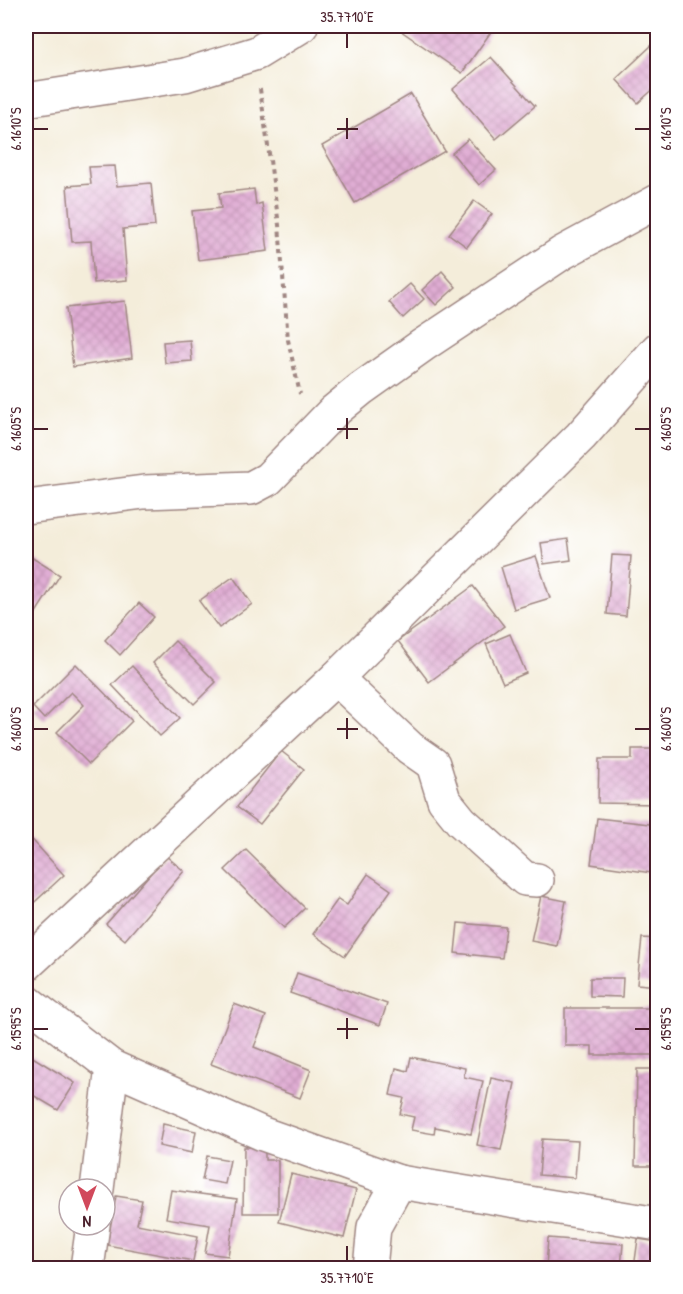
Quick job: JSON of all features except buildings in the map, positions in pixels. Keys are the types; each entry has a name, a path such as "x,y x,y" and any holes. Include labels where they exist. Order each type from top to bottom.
{"street":[{"path":"26,100 185,75 257,53 301,26"},
{"path":"26,507 144,492 250,488 268,479 352,397 423,345 562,253 657,201"},
{"path":"26,965 336,678 581,436 657,349"},
{"path":"336,678 410,747 433,764 444,800 461,821 525,879 537,880"},
{"path":"26,1001 112,1067 263,1134 399,1182 657,1224"},
{"path":"98,1177 112,1067"},
{"path":"370,1269 374,1227 399,1182"},
{"path":"87,1269 91,1237"}],"path":[{"path":"257,53 262,116 279,225 288,340 300,394 306,440"}]}
